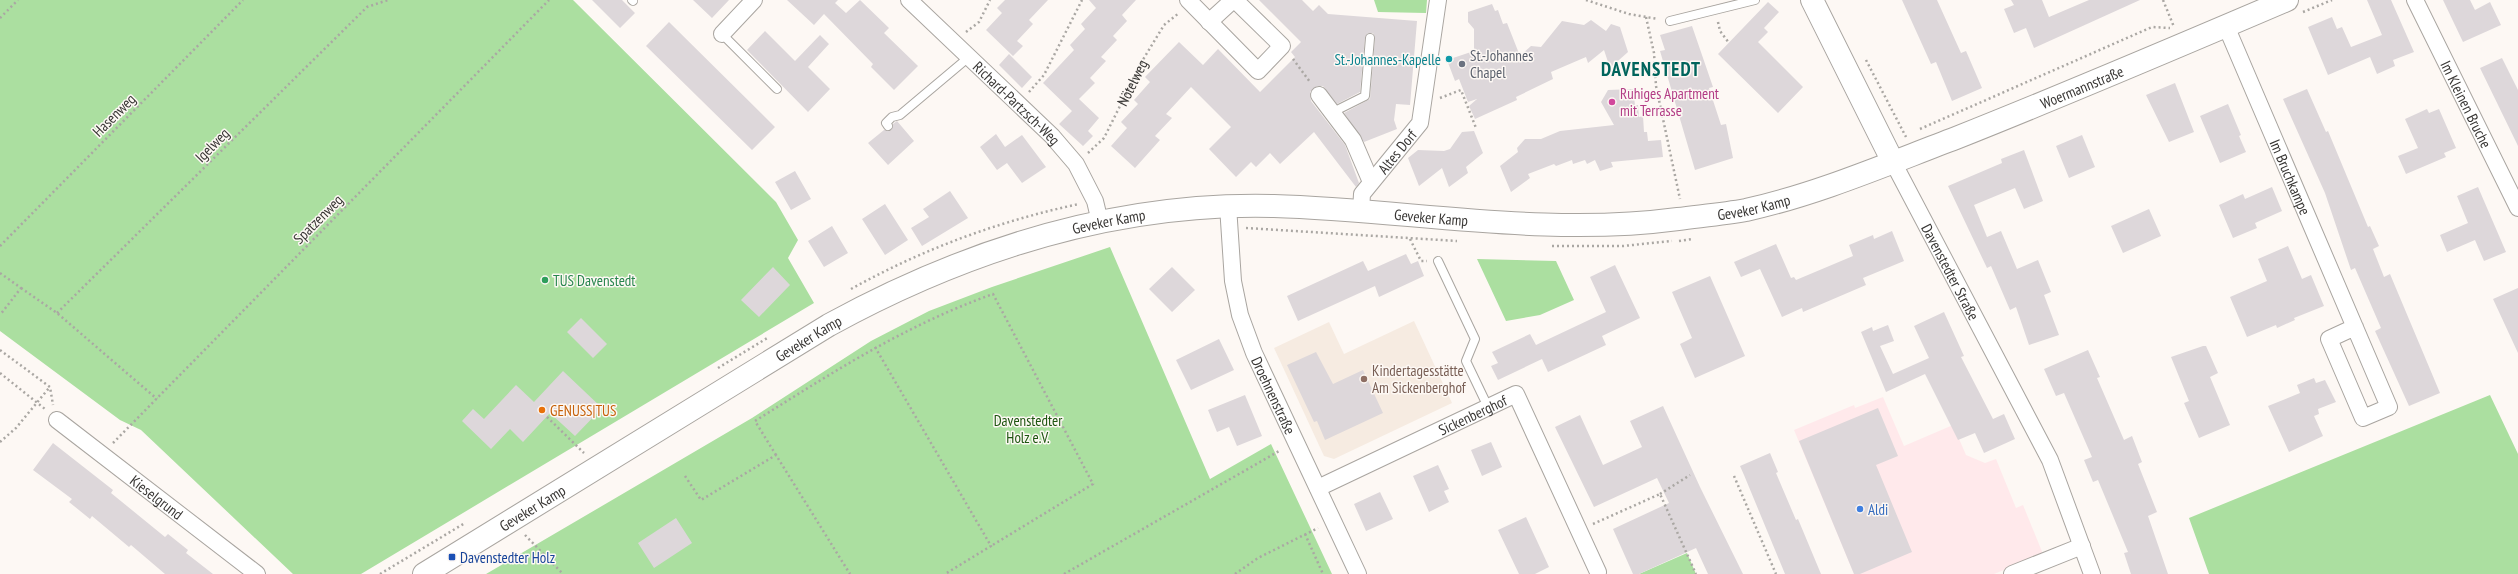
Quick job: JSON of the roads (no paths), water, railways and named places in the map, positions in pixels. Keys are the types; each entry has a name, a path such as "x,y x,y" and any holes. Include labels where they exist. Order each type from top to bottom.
{"street":[{"path":"722,34 754,0"},
{"name":"Richard-Partzsch-Weg","path":"909,0 1052,136 1076,164 1095,201 1100,222"},
{"path":"1189,1 1209,22 1258,71 1282,46 1234,0 1209,22"},
{"name":"Altes Dorf","path":"1360,211 1362,194 1420,123 1438,0"},
{"name":"Davenstedter Straße","path":"1812,0 1884,158 2050,460 2092,574"},
{"name":"Woermannstraße","path":"1884,158 1910,144 2017,114 2287,0"},
{"name":"Im Kleinen Bruche","path":"2415,0 2518,208"},
{"name":"Im Bruchkampe","path":"2226,26 2355,327 2389,408 2363,418 2329,338 2355,327"},
{"name":"Altes Dorf","path":"1319,95 1353,140 1371,182"},
{"name":"Geveker Kamp","path":"424,574 830,325 884,295 932,273 1023,242 1100,222 1146,214 1228,206 1360,211 1540,226 1631,224 1745,210 1793,197 1884,158"},
{"name":"Droehnenstraße","path":"1228,206 1233,281 1240,315 1254,353 1358,574"},
{"name":"Sickenberghof","path":"1318,488 1516,394 1580,530 1598,572"},
{"name":"Kieselgrund","path":"57,420 257,574"},
{"path":"2012,574 2082,546"}],"lane":[{"path":"1670,21 1755,0"},
{"path":"722,34 777,89"},
{"path":"1333,112 1365,96 1370,38"},
{"path":"888,126 886,123 892,117 900,116 969,57"},
{"path":"1438,261 1475,339 1466,361 1488,407"}],"place":[{"name":"St.-Johannes-Kapelle","path":"1449,59"},
{"name":"St.-Johannes Chapel","path":"1462,64"},
{"name":"Ruhiges Apartment mit Terrasse","path":"1612,102"},
{"name":"TUS Davenstedt","path":"545,280"},
{"name":"Kindertagesstätte Am Sickenberghof","path":"1364,379"},
{"name":"GENUSS|TUS","path":"542,410"},
{"name":"Aldi","path":"1860,509"},
{"name":"Davenstedter Holz","path":"452,557"}],"district":[{"name":"DAVENSTEDT","path":"1651,69"}],"park label":[{"name":"Davenstedter Holz e.V.","path":"1028,428"}]}
